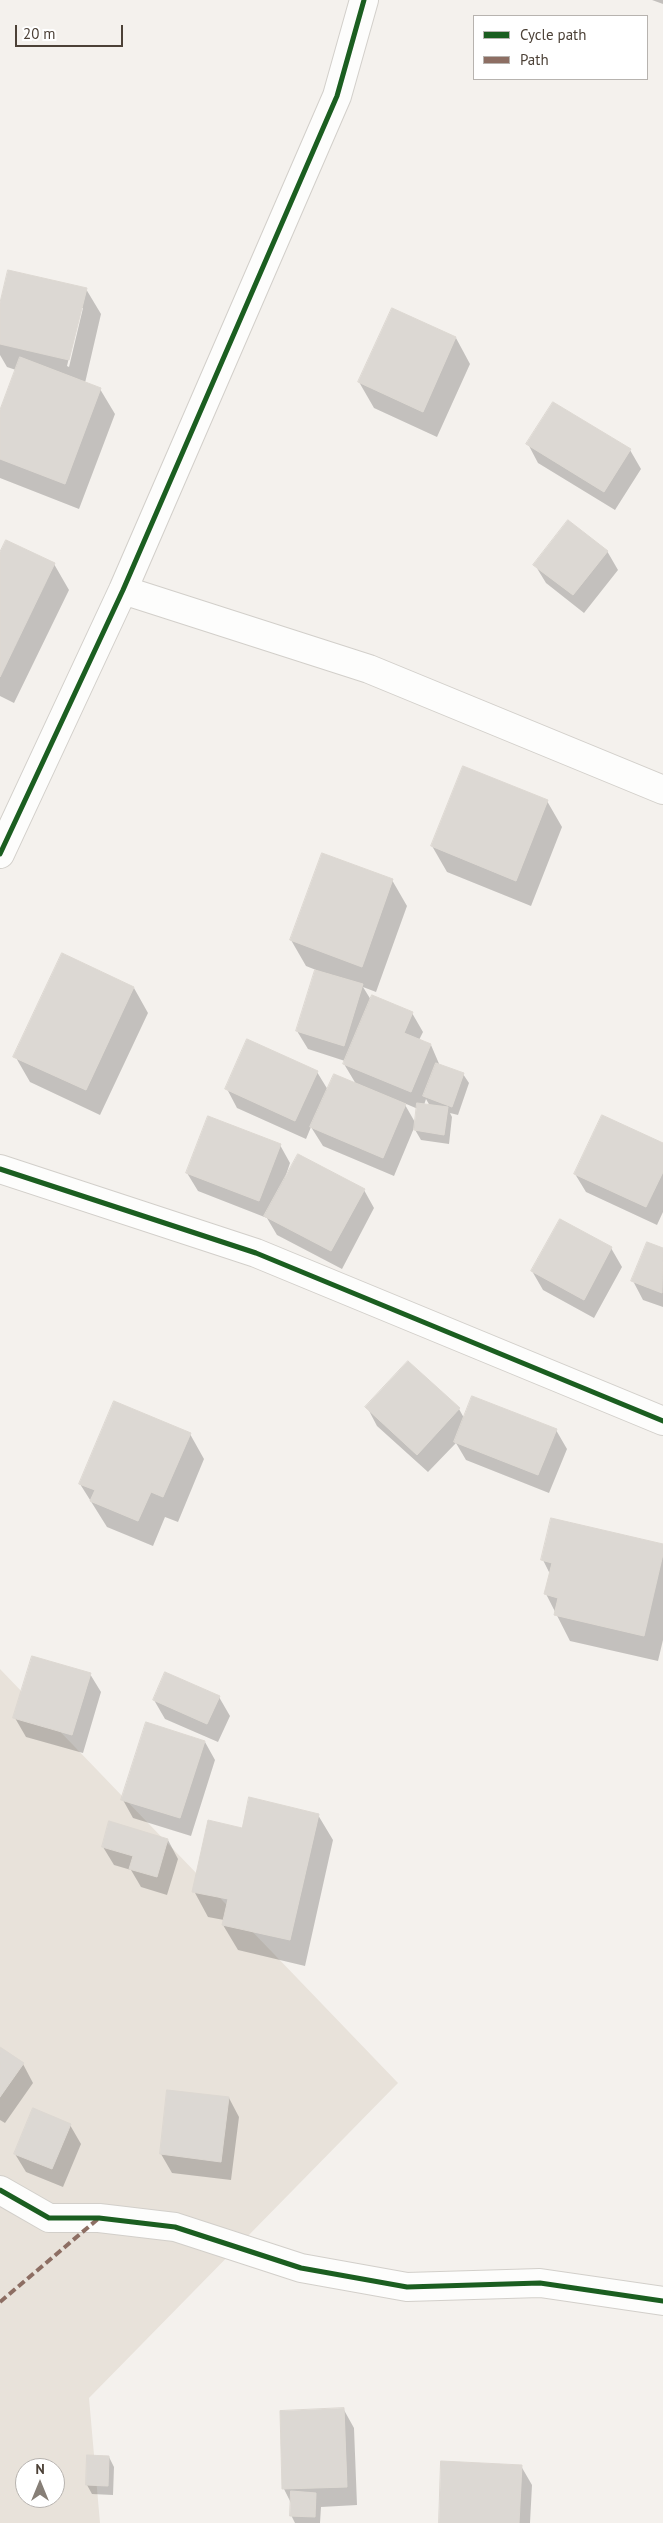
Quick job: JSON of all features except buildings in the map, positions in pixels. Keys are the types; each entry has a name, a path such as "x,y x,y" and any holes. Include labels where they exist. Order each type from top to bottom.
{"street":[{"path":"0,854 122,590 337,96 364,0"},
{"path":"122,590 369,668 663,790"},
{"path":"0,1169 256,1253 663,1422"},
{"path":"0,2190 49,2218 99,2218 175,2227 302,2268 407,2287 540,2283 663,2301"}],"shaded area":[{"path":"0,1669 398,2083 89,2398 100,2523 0,2523"}],"marked path":[{"path":"0,2302 99,2218"}],"cycle path":[{"path":"0,854 123,590 337,96 364,0"},
{"path":"0,1169 256,1253 663,1421"},
{"path":"0,2190 49,2218 99,2218 175,2227 301,2268 407,2287 540,2283 663,2301"}]}
